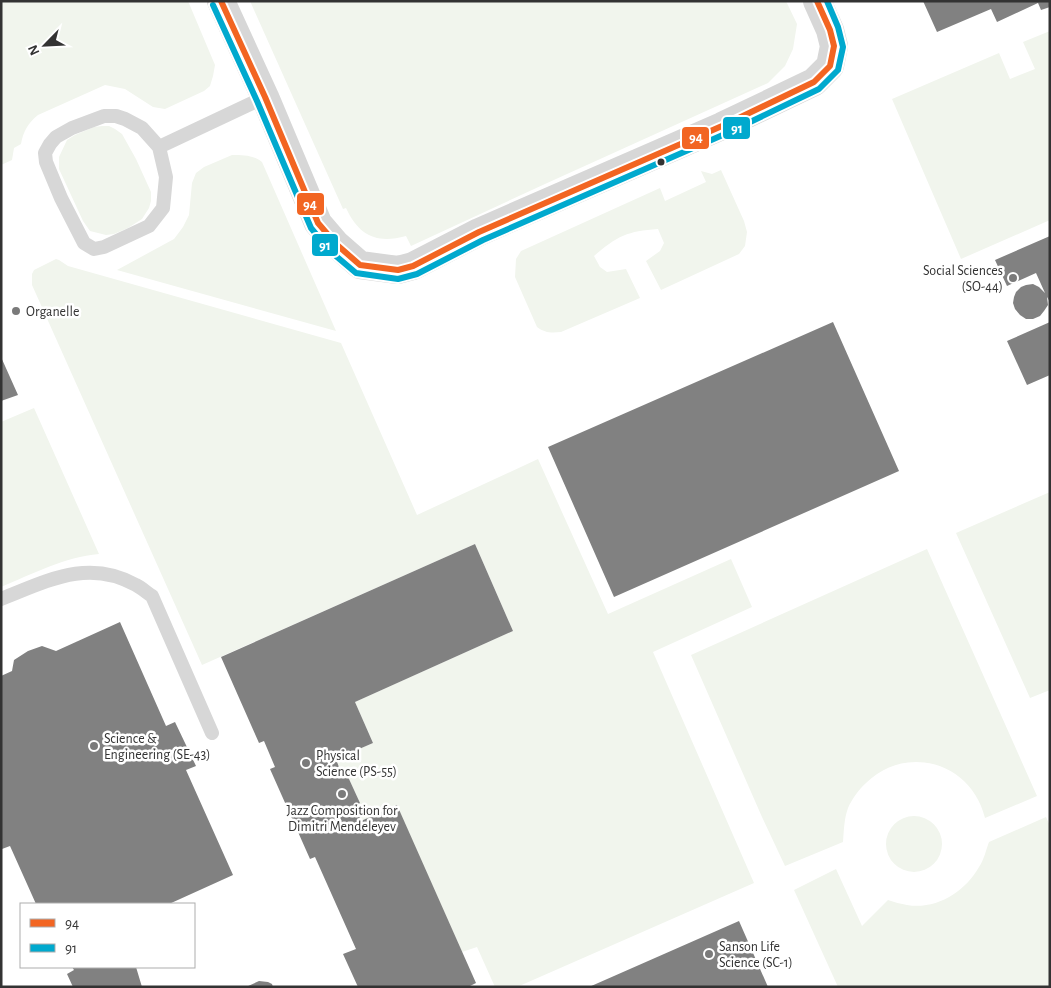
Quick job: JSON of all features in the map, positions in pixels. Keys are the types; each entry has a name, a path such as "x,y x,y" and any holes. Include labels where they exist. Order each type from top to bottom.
{"street":[{"path":"221,1 265,97 318,223 336,244 360,265 398,270 413,266 479,232 713,130 814,82 830,66 834,46 830,30 817,1"}],"lane":[{"path":"159,147 265,97"},
{"path":"104,116 116,116 142,128 159,147 166,177 163,208 149,226 104,247 94,248 84,243 61,198 46,162 45,153 50,144 56,137 72,128 104,116"},
{"path":"1,599 65,575 85,572 118,578 135,585 152,596 212,733"}],"shaded area":[{"path":"1,1 188,1 215,65 210,86 204,91 165,109 153,107 125,89 105,85 38,115 26,128 21,144 14,148 12,160 1,165"},
{"path":"250,1 786,1 797,24 793,49 785,66 768,83 411,246 406,236 386,239 370,236 351,218 346,208 343,209"},
{"path":"1050,31 1050,220 961,259 892,99 999,53 1010,79 1035,69 1023,42"},
{"path":"109,126 122,134 151,192 149,208 142,219 128,228 106,235 90,231 83,221 59,169 59,157 67,140 94,127"},
{"path":"232,155 244,155 262,162 336,331 117,270 174,239 189,215 192,183 196,173 204,167"},
{"path":"721,170 747,232 745,246 739,254 661,290 646,261 660,251 664,243 658,229 631,233 616,239 594,256 600,267 607,272 626,269 640,298 561,332 548,332 537,327 515,277 516,259 521,251 660,188 665,201 706,182 701,171 712,174"},
{"path":"56,259 68,266 341,343 417,515 538,459 608,614 731,559 752,607 653,652 754,883 517,987 495,987 477,947 462,952 397,806 361,821 355,806 360,803 344,768 340,770 336,759 373,743 355,702 513,631 475,544 202,665 32,285 34,270"},
{"path":"34,408 99,554 61,562 1,587 1,422"},
{"path":"1050,492 1050,690 1030,698 956,533"},
{"path":"927,549 1037,796 985,818 978,799 967,784 952,772 936,765 918,762 900,764 882,771 866,783 856,794 847,812 843,842 785,866 691,655"},
{"path":"914,816 925,818 934,824 940,833 942,844 940,855 934,864 925,870 914,872 903,870 894,864 888,855 886,844 888,833 894,824 903,818"},
{"path":"1046,817 1050,826 1050,987 838,987 794,890 836,869 862,926 888,900 905,905 918,906 929,905 949,897 973,876 982,861 989,842"}],"building":[{"path":"923,1 1050,1 1050,7 1041,10 1038,3 997,22 991,9 937,32"},
{"name":"Social Sciences (SO-44)","path":"1050,236 1050,302 1047,297 1048,305 1040,316 1026,319 1015,309 1014,297 1021,287 1033,284 1045,293 1036,273 1007,286 995,260"},
{"path":"833,322 899,471 614,597 548,447"},
{"path":"1050,322 1050,375 1027,385 1007,341"},
{"path":"1,357 18,395 1,401"},
{"name":"Physical Science (PS-55)","path":"475,544 513,631 355,702 373,743 336,759 340,770 344,768 360,803 355,806 361,821 397,805 476,983 468,987 358,987 343,954 356,949 315,857 310,859 270,769 275,767 264,741 259,743 221,657"},
{"name":"Science & Engineering (SE-43)","path":"120,622 166,726 175,722 196,766 186,770 233,875 171,903 36,903 10,846 2,849 1,847 1,676 12,671 14,660 28,651 42,646 56,651"},
{"name":"Sanson Life Science (SC-1)","path":"739,921 768,987 589,987"},
{"path":"73,968 136,968 142,987 73,987 67,974 74,970"},
{"path":"259,981 268,982 273,987 246,987"}],"transit line":[{"name":"94","path":"221,1 265,97 318,223 336,244 360,265 398,270 413,266 479,232 722,126 814,82 830,66 834,46 830,30 817,1"},
{"name":"91","path":"213,5 257,101 311,228 330,251 356,273 398,279 417,274 483,240 725,134 819,89 838,70 843,47 838,27 827,1"}],"place":[{"name":"Social Sciences (SO-44)","path":"1013,278"},
{"name":"Organelle","path":"16,311"},
{"name":"Science & Engineering (SE-43)","path":"94,746"},
{"name":"Physical Science (PS-55)","path":"306,763"},
{"name":"Jazz Composition for Dimitri Mendeleyev","path":"342,794"},
{"name":"Sanson Life Science (SC-1)","path":"709,954"}]}
